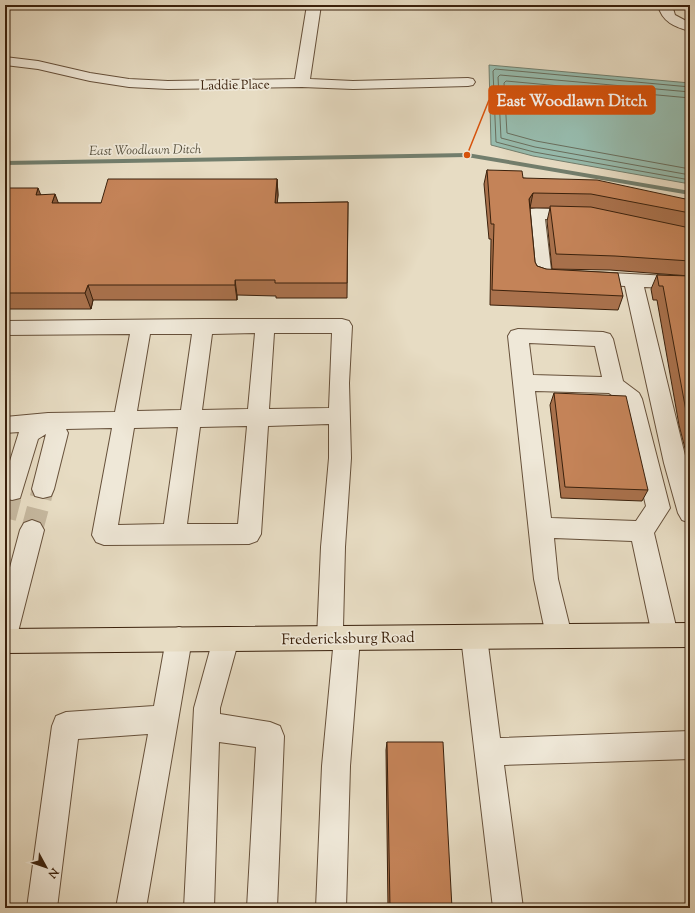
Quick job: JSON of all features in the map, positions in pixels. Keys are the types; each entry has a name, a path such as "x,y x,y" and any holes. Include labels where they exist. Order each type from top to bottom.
{"main road":[{"name":"Fredericksburg Road","path":"5,641 690,635"}],"street":[{"path":"302,83 314,5"},
{"path":"665,5 666,13 671,20 690,27"},
{"name":"Laddie Place","path":"5,61 38,65 90,77 130,83 168,85 302,83 353,85 468,82"},
{"path":"594,217 536,213 542,276 690,283"},
{"path":"633,281 675,463 690,513"},
{"path":"174,535 203,326"},
{"path":"141,327 104,535 249,534 266,326"},
{"path":"5,328 342,326 339,383 340,458 337,477 338,638 336,766 331,908"},
{"path":"559,636 546,579 518,336 603,338 614,385"},
{"path":"524,383 614,385 632,399 658,508 642,531 665,635"},
{"path":"5,425 48,421 258,419 339,416"},
{"path":"42,490 57,433 48,421"},
{"path":"12,491 29,434 48,421"},
{"path":"541,528 642,531"},
{"path":"5,632 32,530"},
{"path":"474,637 508,908"},
{"path":"131,908 179,639"},
{"path":"199,908 207,708 226,639"},
{"path":"42,908 66,726 164,719"},
{"path":"207,726 270,736 262,908"},
{"path":"488,752 690,745"}],"water":[{"path":"489,65 690,83 690,184 533,156 491,145"}],"building":[{"path":"487,170 522,171 523,178 597,180 690,200 690,213 591,194 533,193 529,199 535,262 537,266 546,269 618,273 623,296 492,290 494,224 491,224"},
{"path":"108,179 277,179 275,203 348,202 347,283 275,283 275,280 235,280 235,285 88,285 85,293 5,293 5,188 38,188 36,195 55,194 52,203 101,203"},
{"path":"550,206 591,207 690,228 690,261 556,254"},
{"path":"657,275 690,276 690,426 663,286 659,286"},
{"path":"554,393 626,396 648,490 565,487"},
{"path":"387,742 443,742 452,908 390,908"},
{"path":"146,904 187,906 187,908 145,908"}],"waterway":[{"name":"East Woodlawn Ditch","path":"5,163 467,155 690,193"}],"tunnel":[{"path":"32,530 43,489"},
{"path":"5,518 12,491"}],"place":[{"name":"East Woodlawn Ditch","path":"467,155"}]}
